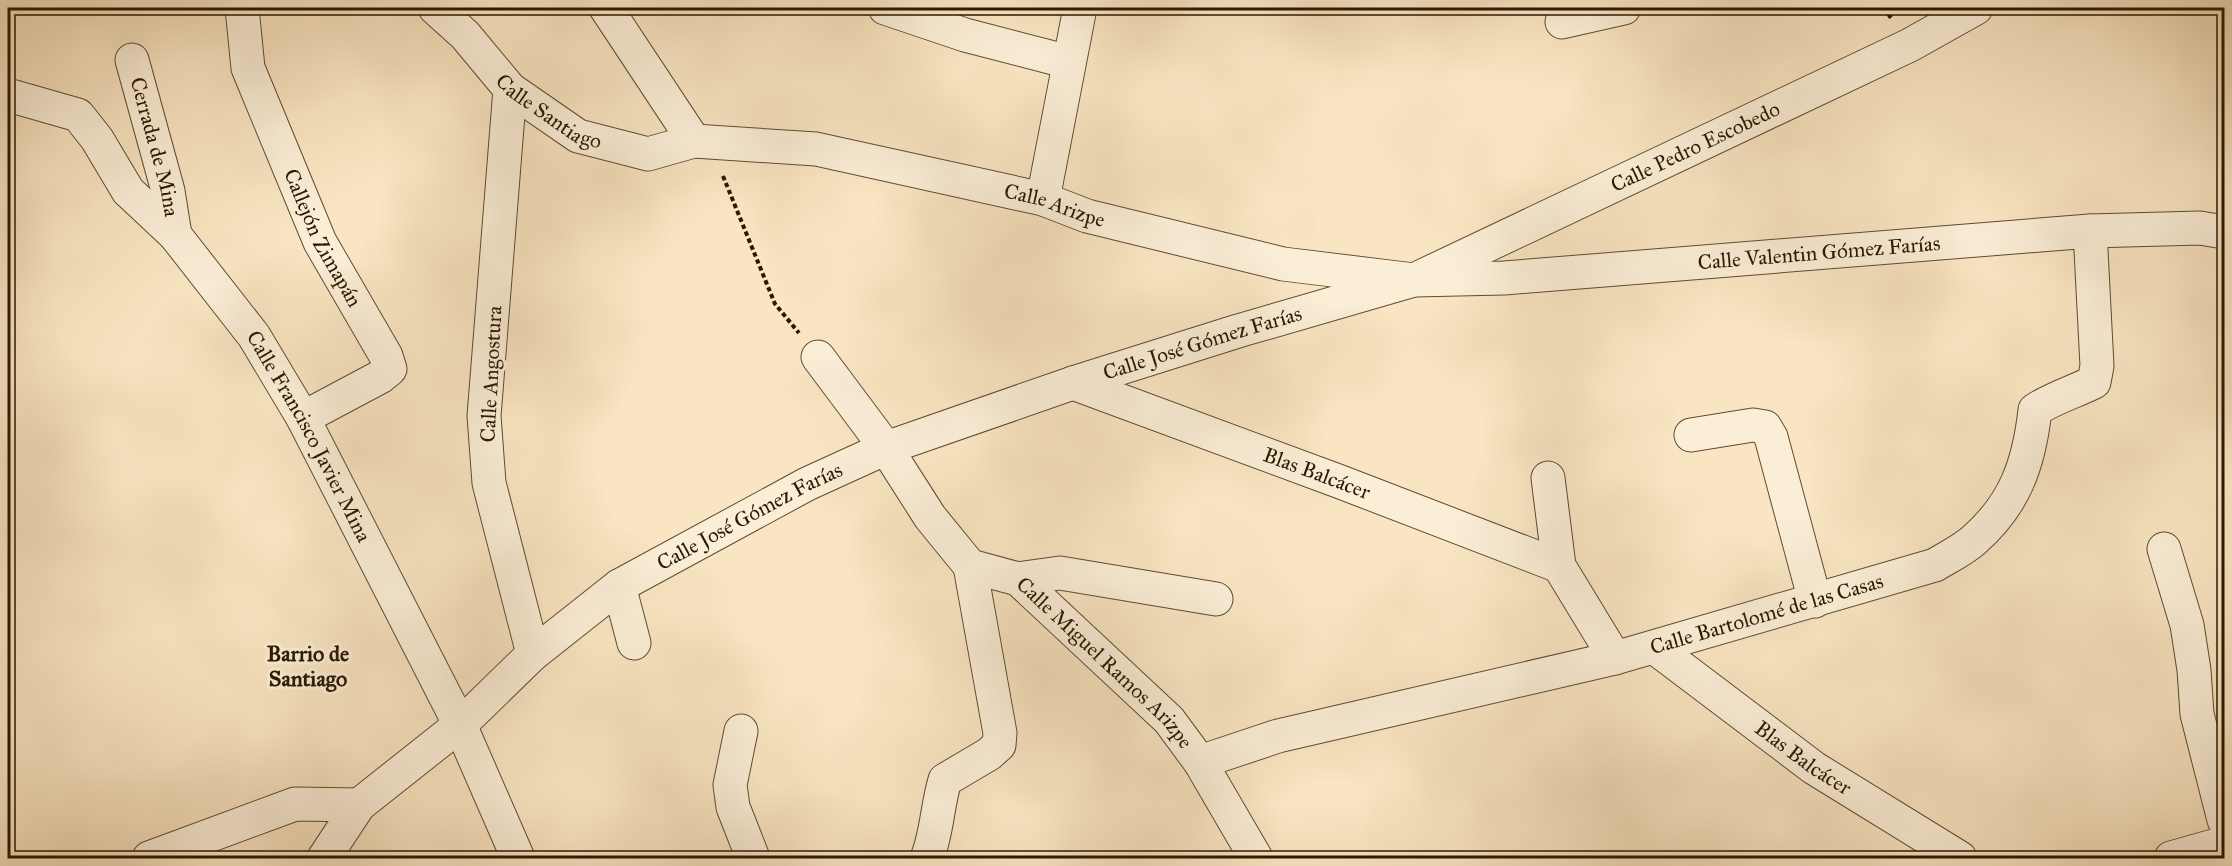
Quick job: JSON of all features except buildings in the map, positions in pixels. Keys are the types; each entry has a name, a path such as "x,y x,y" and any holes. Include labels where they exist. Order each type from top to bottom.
{"street":[{"name":"Callejón Zimapán","path":"242,8 248,68 320,242 386,356 390,369 380,377 303,418"},
{"name":"Calle Santiago","path":"435,8 465,35 510,89 578,136 648,154 702,141"},
{"path":"606,8 702,141"},
{"path":"885,8 965,35 1070,62"},
{"path":"1043,199 1080,8"},
{"name":"Calle Pedro Escobedo","path":"1414,280 1911,45 1976,8"},
{"path":"1562,22 1608,9"},
{"name":"Cerrada de Mina","path":"132,60 168,191 176,235"},
{"name":"Calle Angostura","path":"510,89 484,416 489,483 533,654"},
{"name":"Calle Francisco Javier Mina","path":"8,94 78,115 97,139 128,191 176,235 254,336 303,418 460,725 518,858"},
{"name":"Calle Arizpe","path":"702,141 816,149 1043,199 1087,216 1283,264 1414,280"},
{"name":"Calle Valentin Gómez Farías","path":"1414,280 1504,278 2216,223"},
{"name":"Calle Bartolomé de las Casas","path":"1200,762 1278,736 1615,658 1935,565 1973,542 2000,514 2024,471 2035,410 2049,401 2094,382 2097,366 2090,231"},
{"name":"Calle José Gómez Farías","path":"324,858 359,805 460,725 533,654 619,586 807,484 886,448 1073,383 1238,331 1414,280"},
{"path":"818,357 886,448 930,517 970,566 999,733 999,745 989,754 945,780 940,795 931,849 927,858"},
{"name":"Blas Balcácer","path":"1073,383 1559,566"},
{"path":"1691,435 1753,425 1765,427 1771,437 1815,601"},
{"path":"1548,478 1559,566 1615,658"},
{"path":"2164,549 2187,625 2194,670 2197,714 2214,729 2224,820"},
{"name":"Calle Miguel Ramos Arizpe","path":"970,566 1018,579 1169,720 1200,762 1256,858"},
{"path":"1018,579 1060,573 1216,598"},
{"path":"619,586 634,643"},
{"name":"Blas Balcácer","path":"1654,647 1814,768 1960,858"},
{"path":"741,731 730,785 733,807 753,858"},
{"path":"149,858 295,804 359,805"},
{"path":"2171,858 2224,843"}],"path":[{"path":"702,141 775,304 818,357"}],"district":[{"name":"Barrio de Santiago","path":"308,666"}]}
